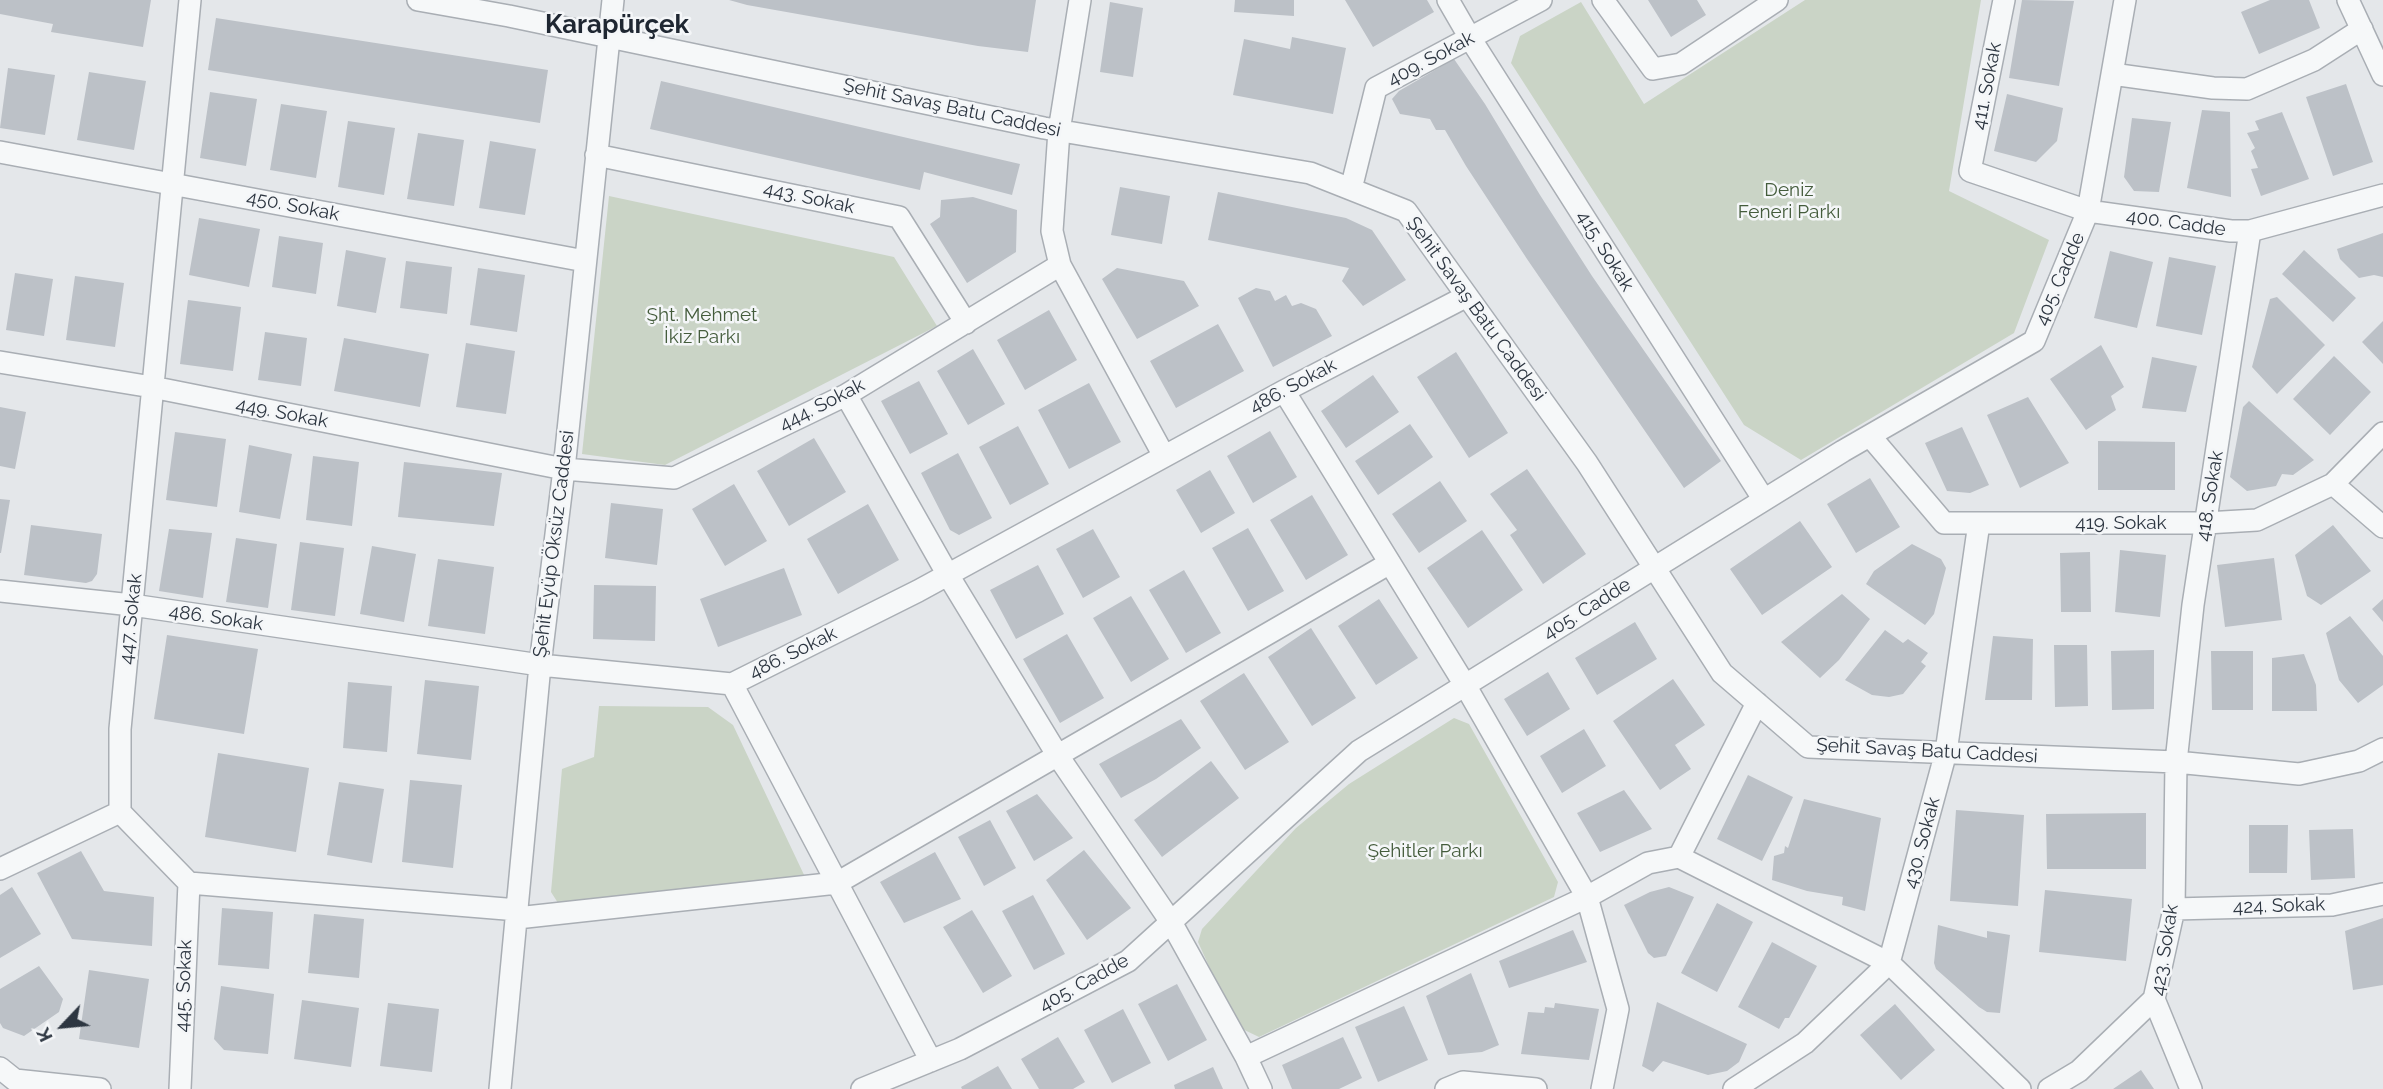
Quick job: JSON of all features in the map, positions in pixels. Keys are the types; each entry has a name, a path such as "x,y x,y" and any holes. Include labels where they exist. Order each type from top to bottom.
{"street":[{"name":"447. Sokak","path":"120,812 120,729 190,0"},
{"name":"Şehit Savaş Batu Caddesi","path":"418,0 1059,131 1310,173 1406,211 1587,463 1722,673 1808,747 2176,762 2300,774 2359,761 2383,749"},
{"name":"Şehit Eyüp Öksüz Caddesi","path":"499,1089 540,665 564,469 613,0"},
{"path":"1080,0 1059,131 1052,231 1060,265 1164,456"},
{"name":"415. Sokak","path":"1448,0 1764,500"},
{"name":"409. Sokak","path":"1351,189 1376,88 1541,0"},
{"path":"1603,0 1653,69 1681,64 1777,0"},
{"name":"411. Sokak","path":"1970,171 2004,0"},
{"name":"405. Cadde","path":"862,1089 960,1049 1128,961 1359,751 1764,500 2034,341 2088,211 2126,0"},
{"path":"2348,0 2383,75"},
{"path":"2112,74 2213,88 2247,89 2314,60 2362,29"},
{"name":"450. Sokak","path":"0,152 585,261"},
{"name":"443. Sokak","path":"596,155 900,217 965,323"},
{"name":"400. Cadde","path":"1970,171 2088,211 2231,231 2250,231 2383,195"},
{"name":"418. Sokak","path":"2176,762 2193,605 2250,231"},
{"name":"444. Sokak","path":"564,469 674,478 846,395 1060,265"},
{"name":"486. Sokak","path":"0,591 132,605 540,665 732,684 948,575 1283,391 1467,296"},
{"name":"449. Sokak","path":"0,362 152,387 564,469"},
{"path":"1283,391 1465,685 1587,897 1618,1009 1602,1089"},
{"path":"846,395 948,575 1058,756 1171,922 1261,1089"},
{"name":"419. Sokak","path":"1870,436 1944,523 2206,523 2257,520 2333,484 2383,433"},
{"path":"2333,484 2383,527"},
{"name":"430. Sokak","path":"1889,963 1946,752 1979,523"},
{"path":"0,869 120,812 189,883 518,914 837,883 1390,563"},
{"path":"732,684 931,1061"},
{"path":"1679,857 1757,703"},
{"name":"423. Sokak","path":"2176,762 2174,909 2154,999 2191,1089"},
{"path":"1246,1057 1587,897 1648,863 1679,857 1889,963 2020,1089"},
{"name":"445. Sokak","path":"180,1089 189,883"},
{"name":"424. Sokak","path":"2174,909 2332,905 2383,894"},
{"path":"1734,1089 1805,1042 1889,963"},
{"path":"2049,1089 2079,1072 2154,999"},
{"path":"0,1068 15,1080 100,1089"},
{"path":"1446,1089 1463,1082 1536,1089"}],"green space":[{"name":"Deniz Feneri Parkı","path":"1805,0 1981,0 1949,191 2049,240 2014,333 1801,460 1744,425 1511,63 1520,36 1581,2 1644,104"},
{"name":"Şht. Mehmet İkiz Parkı","path":"609,196 894,257 937,326 665,465 582,454"},
{"path":"599,706 708,707 733,725 806,879 558,903 551,892 562,769 594,757"},
{"name":"Şehitler Parkı","path":"1454,718 1469,724 1558,882 1554,897 1259,1037 1236,1026 1198,942 1202,929 1296,828 1349,784"}],"building":[{"path":"0,0 151,0 143,47 51,32 53,24 0,14"},
{"path":"729,0 1036,0 1028,52 978,46"},
{"path":"1235,0 1294,0 1294,16 1234,12"},
{"path":"1345,0 1427,0 1434,12 1373,47"},
{"path":"1648,0 1697,0 1706,15 1671,37"},
{"path":"2022,0 2074,1 2059,86 2009,78"},
{"path":"2270,0 2309,0 2320,28 2259,54 2241,12"},
{"path":"1110,2 1143,8 1133,77 1100,72"},
{"path":"216,18 548,70 540,123 208,70"},
{"path":"1292,37 1346,48 1333,114 1233,95 1244,39 1290,49"},
{"path":"1454,59 1592,276 1721,461 1684,488 1527,259 1445,130 1436,130 1430,119 1400,114 1392,99 1399,91"},
{"path":"8,68 55,75 45,135 0,128"},
{"path":"89,72 146,81 134,150 77,140"},
{"path":"661,81 1020,164 1012,195 924,172 920,190 650,129"},
{"path":"2346,84 2373,162 2333,176 2306,97"},
{"path":"210,92 257,99 246,166 200,158"},
{"path":"2007,94 2063,108 2057,141 2036,162 1994,151"},
{"path":"281,104 327,111 316,178 270,170"},
{"path":"2202,110 2230,112 2231,197 2187,188"},
{"path":"2282,112 2309,179 2261,196 2251,169 2258,168 2251,151 2255,148 2247,133 2259,130 2255,121"},
{"path":"2132,118 2171,122 2159,192 2134,191 2124,177"},
{"path":"348,121 395,128 384,195 338,187"},
{"path":"418,133 464,140 454,206 407,199"},
{"path":"490,141 536,149 525,215 479,208"},
{"path":"1120,187 1170,196 1162,244 1111,235"},
{"path":"1218,192 1346,218 1372,230 1406,280 1363,306 1342,281 1349,268 1208,240"},
{"path":"973,197 1017,210 1016,252 967,283 930,224 940,217 941,200"},
{"path":"199,218 260,229 249,287 189,275"},
{"path":"2383,233 2383,277 2374,275 2359,278 2340,259 2337,249"},
{"path":"279,236 323,243 316,294 272,287"},
{"path":"346,250 386,258 376,313 337,306"},
{"path":"2304,250 2356,298 2333,322 2282,274"},
{"path":"2110,251 2153,262 2137,328 2094,318"},
{"path":"2169,257 2216,266 2202,335 2156,326"},
{"path":"406,261 452,267 447,314 400,308"},
{"path":"478,268 525,275 517,332 470,325"},
{"path":"1117,268 1184,281 1199,306 1137,339 1102,279"},
{"path":"15,273 53,279 44,336 6,330"},
{"path":"75,276 124,283 115,347 66,340"},
{"path":"1256,288 1270,291 1275,301 1286,295 1292,306 1301,303 1316,309 1332,336 1273,367 1238,298"},
{"path":"2277,297 2325,345 2277,394 2252,367 2270,299"},
{"path":"188,300 241,307 233,371 180,364"},
{"path":"1049,310 1077,360 1025,390 997,340"},
{"path":"2383,321 2383,364 2362,342"},
{"path":"1218,324 1244,371 1176,408 1150,361"},
{"path":"265,332 307,338 301,386 258,380"},
{"path":"344,338 429,354 420,407 334,391"},
{"path":"466,343 515,351 506,414 456,407"},
{"path":"2101,345 2124,387 2111,396 2116,410 2086,430 2050,379"},
{"path":"973,349 1005,404 968,425 937,371"},
{"path":"1456,352 1508,433 1469,458 1417,377"},
{"path":"2334,356 2371,392 2330,435 2293,399"},
{"path":"2152,357 2197,366 2186,412 2142,408"},
{"path":"1373,375 1399,412 1346,448 1321,411"},
{"path":"919,381 948,434 910,454 881,401"},
{"path":"1089,383 1121,442 1069,469 1038,410"},
{"path":"2028,397 2069,463 2020,488 1987,415"},
{"path":"2249,401 2314,460 2293,475 2282,474 2276,486 2247,491 2230,477 2243,407"},
{"path":"0,407 26,412 15,469 0,466"},
{"path":"1410,424 1433,457 1378,495 1355,461"},
{"path":"1018,426 1049,484 1010,505 979,447"},
{"path":"1962,427 1989,485 1970,493 1947,491 1925,443"},
{"path":"1270,431 1297,477 1253,503 1227,456"},
{"path":"175,432 226,439 217,507 166,500"},
{"path":"814,438 846,492 789,526 757,471"},
{"path":"2098,441 2175,442 2175,490 2098,490"},
{"path":"249,445 292,454 280,519 239,512"},
{"path":"958,453 992,518 959,535 950,530 921,473"},
{"path":"313,456 359,462 352,526 306,520"},
{"path":"404,462 502,473 494,526 398,517"},
{"path":"1527,469 1586,554 1543,584 1510,535 1517,530 1490,494"},
{"path":"1210,470 1235,513 1201,533 1176,490"},
{"path":"1870,478 1900,527 1856,553 1827,504"},
{"path":"1440,481 1467,521 1419,553 1392,514"},
{"path":"734,484 767,541 725,566 692,509"},
{"path":"1312,495 1348,555 1306,580 1270,520"},
{"path":"0,499 10,500 1,553 0,553"},
{"path":"611,503 663,509 657,565 605,558"},
{"path":"868,504 899,560 838,594 807,539"},
{"path":"1800,521 1832,567 1762,615 1730,569"},
{"path":"31,525 102,534 97,574 92,581 86,583 24,575"},
{"path":"2333,525 2371,571 2321,605 2307,596 2295,555"},
{"path":"1248,528 1284,591 1248,611 1212,548"},
{"path":"169,529 212,533 203,598 159,591"},
{"path":"1093,529 1120,577 1083,598 1056,549"},
{"path":"1482,530 1523,590 1468,628 1427,568"},
{"path":"236,538 277,544 268,608 226,602"},
{"path":"300,542 344,548 335,616 291,610"},
{"path":"1912,544 1941,559 1946,568 1934,614 1925,625 1866,584 1874,571"},
{"path":"372,546 416,554 404,622 360,614"},
{"path":"2120,550 2166,555 2160,617 2115,612"},
{"path":"2090,552 2091,612 2061,612 2060,553"},
{"path":"2274,558 2282,620 2225,627 2217,565"},
{"path":"438,559 494,567 485,634 428,626"},
{"path":"1038,565 1064,614 1016,639 990,590"},
{"path":"784,568 802,615 718,647 700,599"},
{"path":"1184,570 1221,633 1186,653 1149,590"},
{"path":"594,585 656,586 655,641 593,639"},
{"path":"1842,594 1870,619 1839,660 1820,678 1781,642"},
{"path":"1131,596 1169,659 1131,682 1093,618"},
{"path":"1379,599 1418,658 1376,685 1338,626"},
{"path":"2383,599 2383,622 2372,609"},
{"path":"2350,616 2383,656 2383,685 2358,703 2339,680 2326,633"},
{"path":"1635,622 1657,659 1597,695 1575,658"},
{"path":"1311,628 1356,698 1312,726 1268,657"},
{"path":"1885,630 1903,643 1908,639 1928,653 1921,662 1926,666 1903,694 1889,697 1872,695 1845,680"},
{"path":"1067,634 1104,698 1060,723 1023,659"},
{"path":"167,635 258,649 244,734 154,719"},
{"path":"1993,636 2033,639 2032,700 1985,700"},
{"path":"2054,645 2087,645 2088,706 2055,707"},
{"path":"2154,650 2154,709 2112,710 2111,651"},
{"path":"2211,651 2253,651 2253,710 2212,710"},
{"path":"2304,654 2316,685 2317,711 2272,711 2272,658"},
{"path":"1548,672 1570,709 1527,736 1504,699"},
{"path":"1244,673 1289,742 1245,770 1200,701"},
{"path":"1673,679 1705,725 1675,745 1691,769 1660,790 1613,721"},
{"path":"425,680 479,686 471,760 417,754"},
{"path":"348,682 392,686 387,752 343,748"},
{"path":"1181,719 1201,748 1156,779 1121,798 1099,764"},
{"path":"1584,729 1606,766 1562,793 1540,756"},
{"path":"218,753 309,768 296,852 205,837"},
{"path":"1211,761 1239,798 1162,857 1134,820"},
{"path":"1748,775 1793,797 1762,861 1717,839"},
{"path":"410,780 462,785 453,868 402,862"},
{"path":"339,782 384,789 372,863 327,855"},
{"path":"1624,790 1652,829 1600,852 1577,813"},
{"path":"1037,794 1073,838 1034,861 1006,811"},
{"path":"1804,799 1881,818 1865,911 1842,905 1843,897 1807,891 1772,880 1774,856 1784,853 1785,846 1788,848"},
{"path":"1956,810 2024,815 2018,906 1950,901"},
{"path":"2146,813 2146,869 2047,869 2046,814"},
{"path":"990,820 1016,868 984,886 958,837"},
{"path":"2249,825 2288,825 2287,873 2249,873"},
{"path":"2353,829 2355,878 2311,880 2309,830"},
{"path":"1084,850 1131,908 1087,940 1046,880"},
{"path":"81,851 104,891 154,897 152,946 72,939 37,873"},
{"path":"935,852 961,899 904,923 880,882"},
{"path":"12,887 41,934 0,958 0,895"},
{"path":"1669,887 1694,897 1666,956 1654,958 1648,953 1624,905 1650,892"},
{"path":"2045,890 2132,899 2126,961 2039,952"},
{"path":"1033,895 1065,954 1034,970 1002,911"},
{"path":"1717,903 1753,922 1717,992 1681,973"},
{"path":"222,908 273,912 269,969 218,965"},
{"path":"972,910 1012,976 983,993 943,927"},
{"path":"314,914 364,919 359,978 308,973"},
{"path":"2383,918 2383,985 2353,990 2345,931"},
{"path":"1938,925 1987,938 1987,931 2010,935 2000,1013 1987,1012 1979,1007 1936,969 1934,963"},
{"path":"1573,930 1587,962 1509,988 1499,961"},
{"path":"1772,942 1817,966 1789,1018 1785,1018 1779,1029 1738,1007"},
{"path":"39,966 63,999 59,1012 24,1036 3,1028 0,1023 0,989"},
{"path":"89,970 149,979 139,1048 79,1039"},
{"path":"1471,973 1499,1045 1482,1052 1448,1055 1426,996"},
{"path":"1177,984 1207,1040 1168,1061 1138,1004"},
{"path":"221,986 274,994 268,1054 224,1050 214,1039"},
{"path":"302,1000 359,1008 351,1067 294,1059"},
{"path":"1657,1002 1747,1044 1739,1062 1727,1071 1708,1075 1663,1061 1653,1072 1642,1066"},
{"path":"388,1003 439,1009 432,1072 380,1066"},
{"path":"1555,1003 1599,1009 1589,1060 1521,1054 1528,1012 1544,1013 1545,1007 1554,1008"},
{"path":"1895,1004 1935,1050 1901,1080 1860,1035"},
{"path":"1404,1006 1428,1060 1378,1082 1355,1027"},
{"path":"1123,1009 1151,1063 1112,1083 1084,1030"},
{"path":"1058,1037 1085,1082 1073,1089 1039,1089 1021,1059"},
{"path":"1343,1037 1362,1078 1339,1089 1292,1089 1282,1065"},
{"path":"998,1066 1012,1089 962,1089 961,1087"},
{"path":"1213,1067 1223,1089 1175,1089 1174,1085"},
{"path":"2141,1070 2154,1089 2113,1089"}],"district":[{"name":"Karapürçek","path":"617,25"}]}
